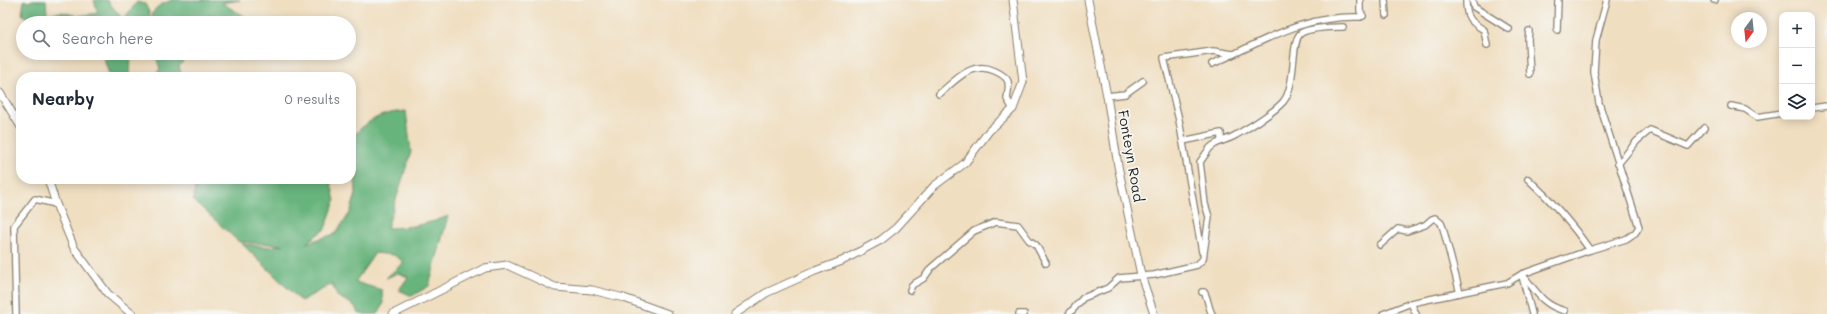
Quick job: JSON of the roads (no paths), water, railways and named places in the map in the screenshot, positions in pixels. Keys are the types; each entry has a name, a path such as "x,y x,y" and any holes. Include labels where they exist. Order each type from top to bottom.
{"street":[{"path":"735,314 766,293 815,271 842,261 881,240 896,228 934,186 965,162 989,131 1013,109 1023,82 1013,0"},
{"name":"Fonteyn Road","path":"1088,0 1107,96 1118,166 1141,276 1154,314"},
{"path":"1212,64 1263,39 1304,24 1333,17 1362,16 1360,11 1360,0"},
{"path":"1385,0 1386,15"},
{"path":"1466,0 1467,15 1472,22 1484,30 1487,45"},
{"path":"1472,0 1474,7 1509,29"},
{"path":"1557,30 1558,0"},
{"path":"1383,314 1411,304 1507,283 1522,274 1626,239 1634,233 1639,226 1599,103 1594,72 1596,40 1606,0"},
{"path":"1069,314 1083,298 1108,288 1119,278 1154,275 1197,265 1203,258 1209,217 1205,204 1200,162 1212,147 1221,141 1235,136 1273,111 1283,102 1289,93 1294,66 1296,40 1300,34 1330,27 1343,27"},
{"path":"1529,31 1530,74"},
{"path":"1203,258 1183,141 1164,58 1212,51 1233,54"},
{"path":"939,94 964,73 979,67 988,68 1004,76 1009,81 1010,86 1007,99 1013,109"},
{"path":"1107,96 1126,94 1143,81"},
{"path":"0,93 16,119"},
{"path":"1731,106 1745,109 1757,117 1779,114"},
{"path":"1815,108 1827,106"},
{"path":"1618,164 1637,141 1650,130 1688,146 1704,128"},
{"path":"1183,141 1221,133 1221,141"},
{"path":"1528,179 1573,226 1590,250"},
{"path":"50,184 74,248 108,294 132,314"},
{"path":"16,314 14,226 35,199 56,204"},
{"path":"1380,245 1398,229 1407,231 1425,225 1435,218 1441,223 1443,228 1460,293"},
{"path":"910,290 912,285 924,278 931,268 974,231 996,222 1018,225 1029,240 1036,245 1046,262"},
{"path":"392,314 485,268 507,265 555,287 592,290 618,296 668,314"},
{"path":"1522,274 1539,297 1553,308 1565,311"},
{"path":"1522,274 1532,314"},
{"path":"1202,292 1204,292 1207,296 1207,304 1212,314"},
{"path":"1411,304 1416,314"},
{"path":"1019,314 1024,314"}]}
